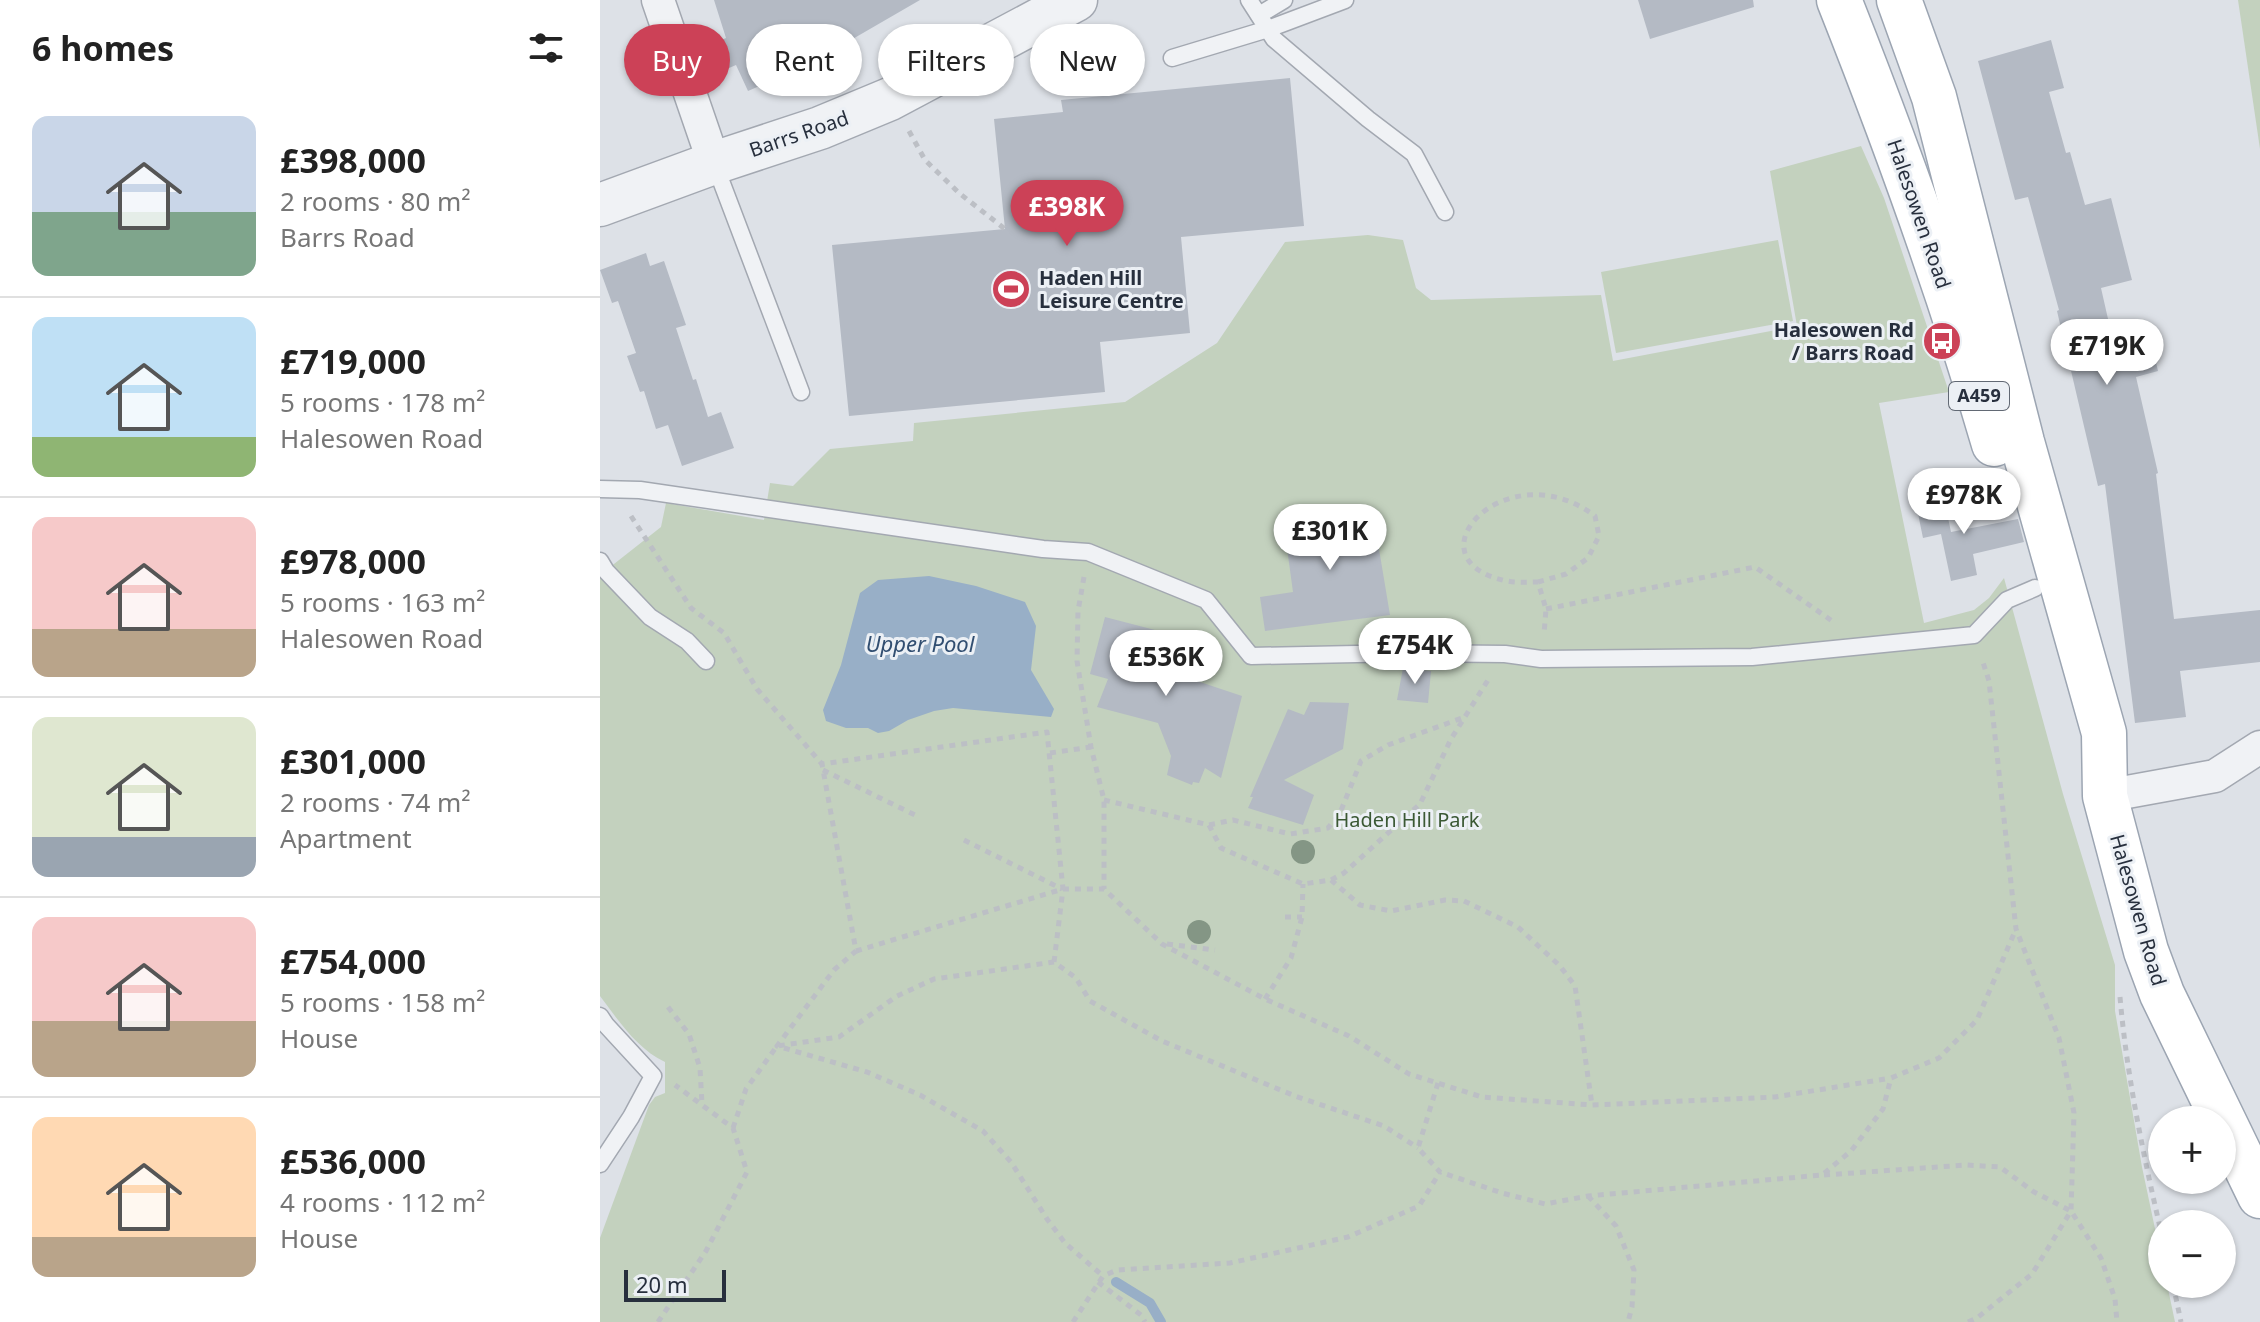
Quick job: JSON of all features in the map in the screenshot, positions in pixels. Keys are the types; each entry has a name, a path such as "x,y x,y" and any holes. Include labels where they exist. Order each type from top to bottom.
{"main road":[{"name":"Halesowen Road","path":"1839,0 1878,98 1936,261 1993,439 2077,744 2105,796 2146,951 2162,994 2260,1196"},
{"name":"Halesowen Road","path":"1899,0 1934,97 2022,442 2104,733 2105,796"}],"street":[{"path":"658,0 714,163"},
{"name":"Barrs Road","path":"600,205 820,128 890,99 1076,0"},
{"path":"2105,796 2215,776 2260,747"}],"lane":[{"path":"1172,58 1284,0"},
{"path":"1259,14 1345,0"},
{"path":"1259,14 1274,39 1414,154 1445,212"},
{"path":"714,163 801,392"},
{"path":"600,489 640,490 1043,549 1088,552 1206,600 1251,656 1406,653 1505,654 1541,659 1752,657 1974,635 2007,600 2035,588"},
{"path":"600,561 650,617 687,641 706,661"},
{"path":"600,1016 653,1076 600,1164"}],"path":[{"path":"890,99 925,160 959,193 1005,229"},
{"path":"1541,494 1559,496 1580,504 1595,516 1599,536 1588,558 1566,574 1538,582 1508,582 1479,571 1465,557 1463,538 1475,517 1493,504 1516,496 1541,494"},
{"path":"1088,552 1078,611 1077,661 1091,747 1104,800 1104,889"},
{"path":"1546,609 1755,567 1868,646"},
{"path":"1538,582 1546,609 1541,659"},
{"path":"1968,1322 2032,1274 2071,1211 2074,1113 2059,1038 2016,929 1989,681 1974,635"},
{"path":"1209,825 1221,848 1303,884 1331,880 1344,873 1420,804 1463,717 1505,654"},
{"path":"1104,800 1209,825 1233,820 1290,834 1328,828 1340,813 1361,761 1388,745 1463,717"},
{"path":"856,951 822,764 1047,732 1063,889 1054,962"},
{"path":"1050,753 1091,747"},
{"path":"823,770 919,817"},
{"path":"964,840 1063,889"},
{"path":"1331,880 1360,905 1391,911 1445,900 1464,901 1518,927 1560,966 1575,986 1592,1105"},
{"path":"1265,999 1291,958 1302,917 1303,884"},
{"path":"733,1128 746,1089 834,970 856,951 1063,889 1104,889 1162,944 1265,999 1349,1036 1409,1074 1482,1097 1592,1105 1775,1097 1891,1078 1939,1058 1977,1020 2016,929"},
{"path":"1285,917 1302,917"},
{"path":"1162,944 1215,950"},
{"path":"2146,951 2118,980 2123,1032 2156,1210"},
{"path":"777,1046 839,1037 897,996 934,979 1054,962 1076,978 1090,1001 1162,1041 1295,1096 1384,1126 1418,1148 1440,1172 1545,1204 1588,1196 1822,1175 1966,1165 2000,1167 2034,1192 2071,1211 2101,1258 2115,1299 2117,1322"},
{"path":"668,1007 689,1034 700,1068 702,1105"},
{"path":"777,1046 867,1072 920,1095 983,1131 1011,1162 1065,1243 1103,1276"},
{"path":"653,1076 665,1078 733,1128 747,1172 706,1251 658,1322"},
{"path":"1822,1175 1851,1151 1883,1109 1891,1078"},
{"path":"1418,1148 1438,1083"},
{"path":"1073,1322 1103,1276 1117,1270 1230,1263 1348,1237 1419,1206 1440,1172"},
{"path":"1588,1196 1616,1226 1634,1270 1628,1322"},
{"path":"1098,1282 1141,1315 1145,1322"},
{"path":"2176,1298 2181,1322"}],"green space":[{"path":"2238,0 2260,0 2260,149"},
{"name":"Haden Hill Park","path":"1861,146 1884,198 1949,392 1879,403 1924,623 1974,610 1989,598 2004,578 2063,794 2115,965 2115,1011 2151,1210 2148,1210 2148,1298 2170,1298 2175,1322 600,1322 600,1238 649,1105 655,1097 665,1093 665,1062 637,1042 600,996 600,575 661,527 666,503 764,520 770,483 793,486 830,449 913,441 914,423 1125,402 1217,343 1285,242 1368,235 1403,240 1416,288 1431,300 1601,295 1613,361 1797,326 1770,171"},
{"path":"1778,240 1793,321 1616,353 1601,272"}],"water":[{"name":"Upper Pool","path":"929,576 976,586 1025,602 1036,626 1031,670 1054,709 1051,717 953,708 934,711 878,733 868,728 846,728 826,721 823,710 841,665 860,593 878,580"}],"building":[{"path":"714,0 920,0 862,34 862,24 746,24 746,87 736,65 730,68 730,24 722,24"},
{"path":"1638,0 1753,0 1754,7 1650,39"},
{"path":"2051,40 2064,88 2049,92 2066,153 2070,152 2085,205 2111,198 2132,280 2101,288 2113,341 2149,333 2158,371 2136,377 2158,473 2174,619 2260,610 2260,662 2180,671 2186,717 2135,723 2105,484 2098,486 2059,310 2028,197 2015,200 1978,61"},
{"name":"Haden Hill Leisure Centre","path":"1290,78 1304,226 1181,237 1190,333 1100,342 1105,392 849,416 832,245 1005,229 994,119 1063,112 1061,100 1145,96 1145,92"},
{"path":"646,253 650,266 664,261 686,325 676,328 693,380 696,379 708,417 721,412 734,448 682,466 668,425 656,429 644,391 640,392 627,356 636,353 618,301 612,303 600,270"},
{"path":"1943,494 1951,532 2018,519 2024,542 1973,554 1977,575 1951,581 1941,534 1923,538 1915,499"},
{"path":"1372,507 1390,615 1265,631 1260,597 1293,592 1283,519"},
{"path":"1105,617 1178,636 1172,660 1176,662 1173,673 1242,696 1221,778 1205,768 1199,783 1193,782 1192,785 1167,775 1171,756 1158,723 1097,707 1108,679 1090,674"},
{"path":"1403,668 1431,671 1428,703 1397,700"},
{"path":"1310,702 1349,703 1343,749 1284,780 1314,795 1303,825 1248,808 1288,709 1304,715"}],"waterway":[{"path":"1116,1282 1150,1303 1161,1322"}],"place":[{"name":"Haden Hill Leisure Centre","path":"1011,289"},
{"name":"Halesowen Rd / Barrs Road","path":"1942,341"}]}
